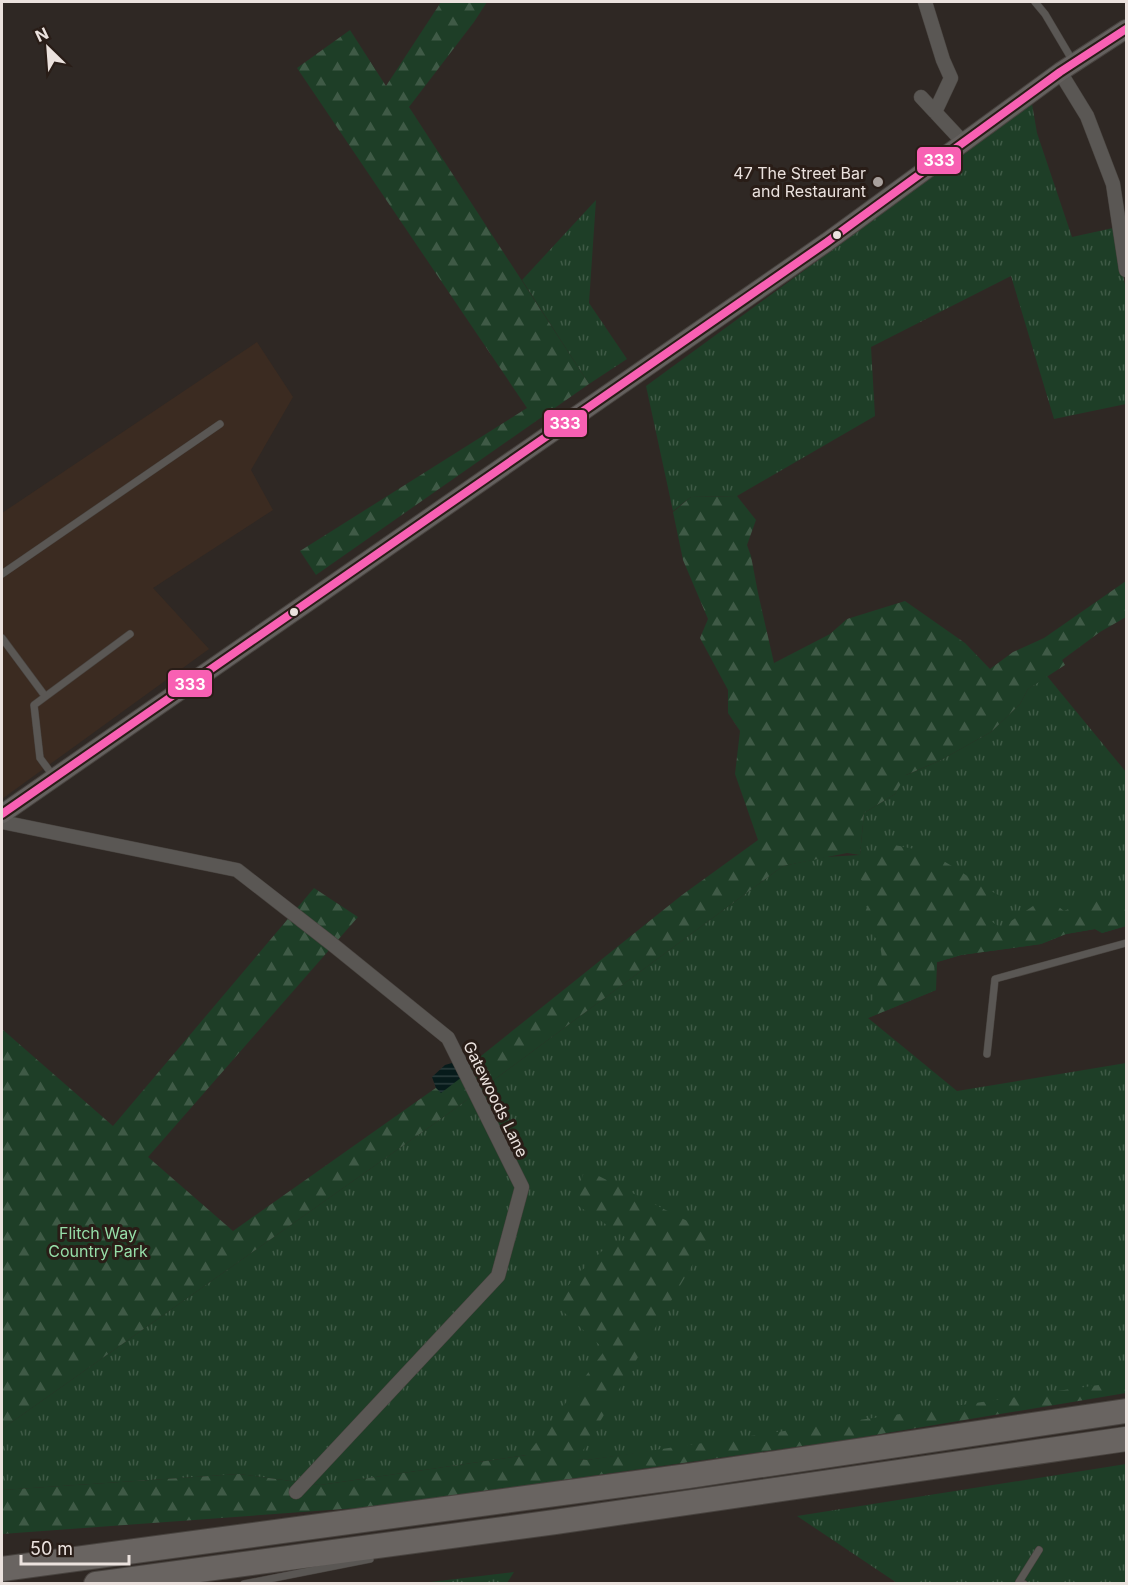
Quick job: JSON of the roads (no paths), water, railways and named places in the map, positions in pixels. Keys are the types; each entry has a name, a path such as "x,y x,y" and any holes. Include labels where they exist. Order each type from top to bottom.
{"highway":[{"path":"2,1569 688,1476 1126,1411"},
{"path":"96,1584 555,1522 1126,1439"}],"street":[{"path":"925,2 951,78 935,112"},
{"path":"2,814 827,242 962,141 1067,67 1126,29"},
{"path":"1067,67 1113,184 1126,270"},
{"path":"921,97 962,141"},
{"name":"Gatewoods Lane","path":"2,822 237,870 448,1038 522,1187 498,1276 297,1492"}],"lane":[{"path":"1035,2 1045,14 1067,67"},
{"path":"2,574 220,424"},
{"path":"54,777 40,758 33,705 130,634"},
{"path":"2,638 45,696"},
{"path":"987,1054 995,979 1126,943"},
{"path":"417,1549 555,1522"},
{"path":"1024,1584 1019,1581 1039,1550"},
{"path":"244,1584 383,1556"}],"water":[{"path":"452,1063 462,1077 441,1093 436,1088 432,1077 445,1065"}],"place":[{"name":"47 The Street Bar and Restaurant","path":"878,182"}],"park label":[{"name":"Flitch Way Country Park","path":"98,1242"}]}
